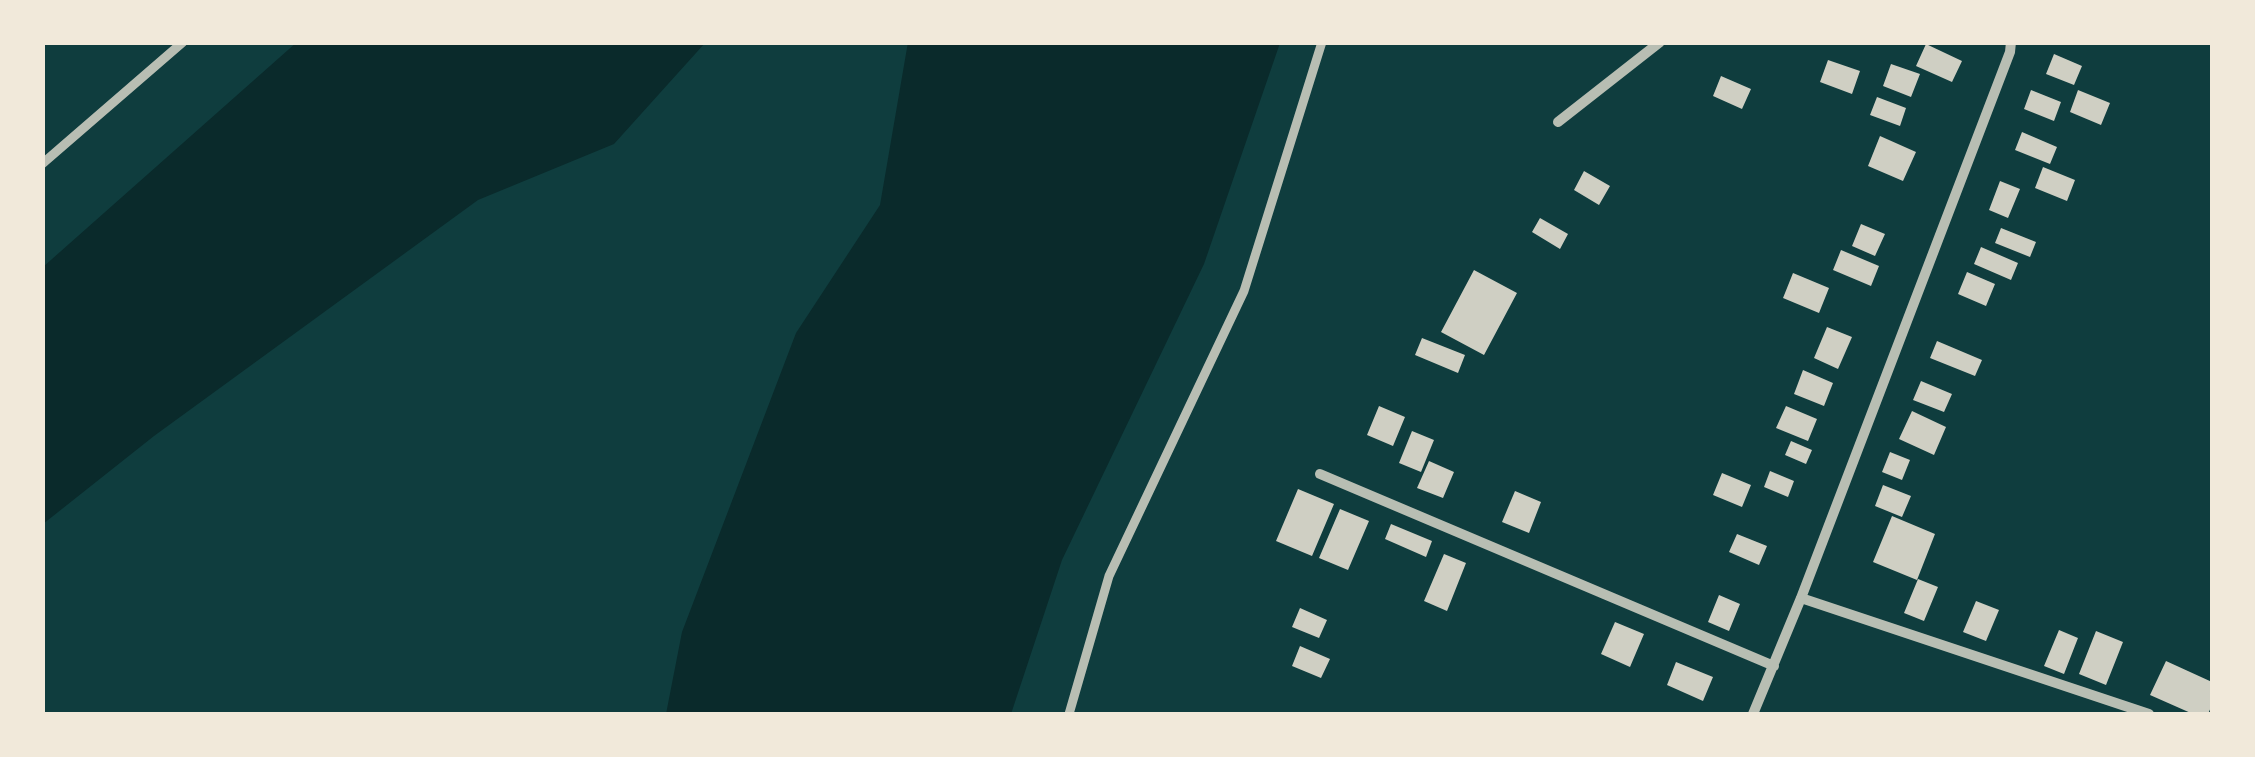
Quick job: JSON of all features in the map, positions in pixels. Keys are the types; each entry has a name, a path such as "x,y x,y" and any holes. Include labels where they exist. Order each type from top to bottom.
{"street":[{"path":"42,164 183,42"},
{"path":"1069,714 1109,576 1244,291 1322,42"},
{"path":"1558,122 1660,42"},
{"path":"1753,714 1801,598 2011,42"},
{"path":"1320,474 1774,666"},
{"path":"1801,598 2149,714"}],"water":[{"path":"297,42 705,43 614,144 478,200 154,436 43,524 43,267"},
{"path":"908,42 1280,43 1204,264 1062,560 1011,714 666,714 682,632 796,333 880,205"}],"building":[{"path":"1926,44 1962,61 1952,82 1916,66"},
{"path":"2054,54 2082,66 2074,85 2046,74"},
{"path":"1828,60 1860,71 1852,94 1820,82"},
{"path":"1891,64 1920,74 1911,97 1883,86"},
{"path":"1721,76 1751,89 1742,109 1713,96"},
{"path":"2031,90 2061,102 2054,121 2024,109"},
{"path":"2078,90 2110,103 2101,125 2070,112"},
{"path":"1877,97 1906,108 1900,126 1870,115"},
{"path":"2022,132 2057,147 2050,164 2015,150"},
{"path":"1880,136 1916,152 1903,181 1868,166"},
{"path":"2043,167 2075,180 2067,201 2035,188"},
{"path":"1584,171 1610,186 1599,205 1574,190"},
{"path":"2000,181 2020,189 2008,218 1989,210"},
{"path":"1540,218 1568,234 1560,249 1532,232"},
{"path":"1861,224 1885,234 1875,256 1852,246"},
{"path":"2001,228 2036,242 2030,257 1995,243"},
{"path":"1981,247 2018,263 2011,280 1974,264"},
{"path":"1841,250 1879,266 1871,286 1833,270"},
{"path":"1474,270 1517,293 1484,355 1441,332"},
{"path":"1967,272 1995,284 1986,306 1958,294"},
{"path":"1793,273 1829,288 1819,313 1783,298"},
{"path":"1827,327 1852,337 1838,369 1814,358"},
{"path":"1422,338 1465,355 1458,373 1415,355"},
{"path":"1937,341 1982,360 1975,376 1930,358"},
{"path":"1803,370 1833,383 1824,406 1794,394"},
{"path":"1921,381 1952,394 1944,412 1913,400"},
{"path":"1379,406 1405,417 1393,446 1367,435"},
{"path":"1786,406 1817,419 1808,441 1776,428"},
{"path":"1912,411 1946,427 1934,455 1899,439"},
{"path":"1412,431 1434,440 1421,472 1399,463"},
{"path":"1791,441 1812,450 1806,464 1785,455"},
{"path":"1890,452 1910,460 1902,480 1882,472"},
{"path":"1429,461 1454,472 1443,498 1417,488"},
{"path":"1770,471 1794,481 1788,497 1764,487"},
{"path":"1722,473 1751,485 1742,507 1713,495"},
{"path":"1883,485 1911,496 1902,517 1875,506"},
{"path":"1298,489 1334,504 1312,556 1276,541"},
{"path":"1515,491 1541,502 1529,533 1502,522"},
{"path":"1340,509 1369,521 1348,570 1319,558"},
{"path":"1892,516 1935,534 1917,580 1873,562"},
{"path":"1391,524 1432,541 1426,557 1385,539"},
{"path":"1737,534 1767,546 1759,565 1729,552"},
{"path":"1444,554 1466,563 1447,611 1424,601"},
{"path":"1918,579 1938,587 1924,621 1904,613"},
{"path":"1719,595 1740,604 1729,631 1708,622"},
{"path":"1976,601 1999,610 1986,641 1963,632"},
{"path":"1300,608 1327,620 1319,638 1292,627"},
{"path":"1615,622 1644,634 1630,667 1601,654"},
{"path":"2059,630 2078,638 2064,674 2044,666"},
{"path":"2096,631 2123,642 2106,685 2079,674"},
{"path":"1300,646 1330,659 1321,678 1292,666"},
{"path":"2166,661 2212,682 2208,714 2193,714 2150,695"},
{"path":"1676,662 1713,677 1703,701 1667,685"}]}
